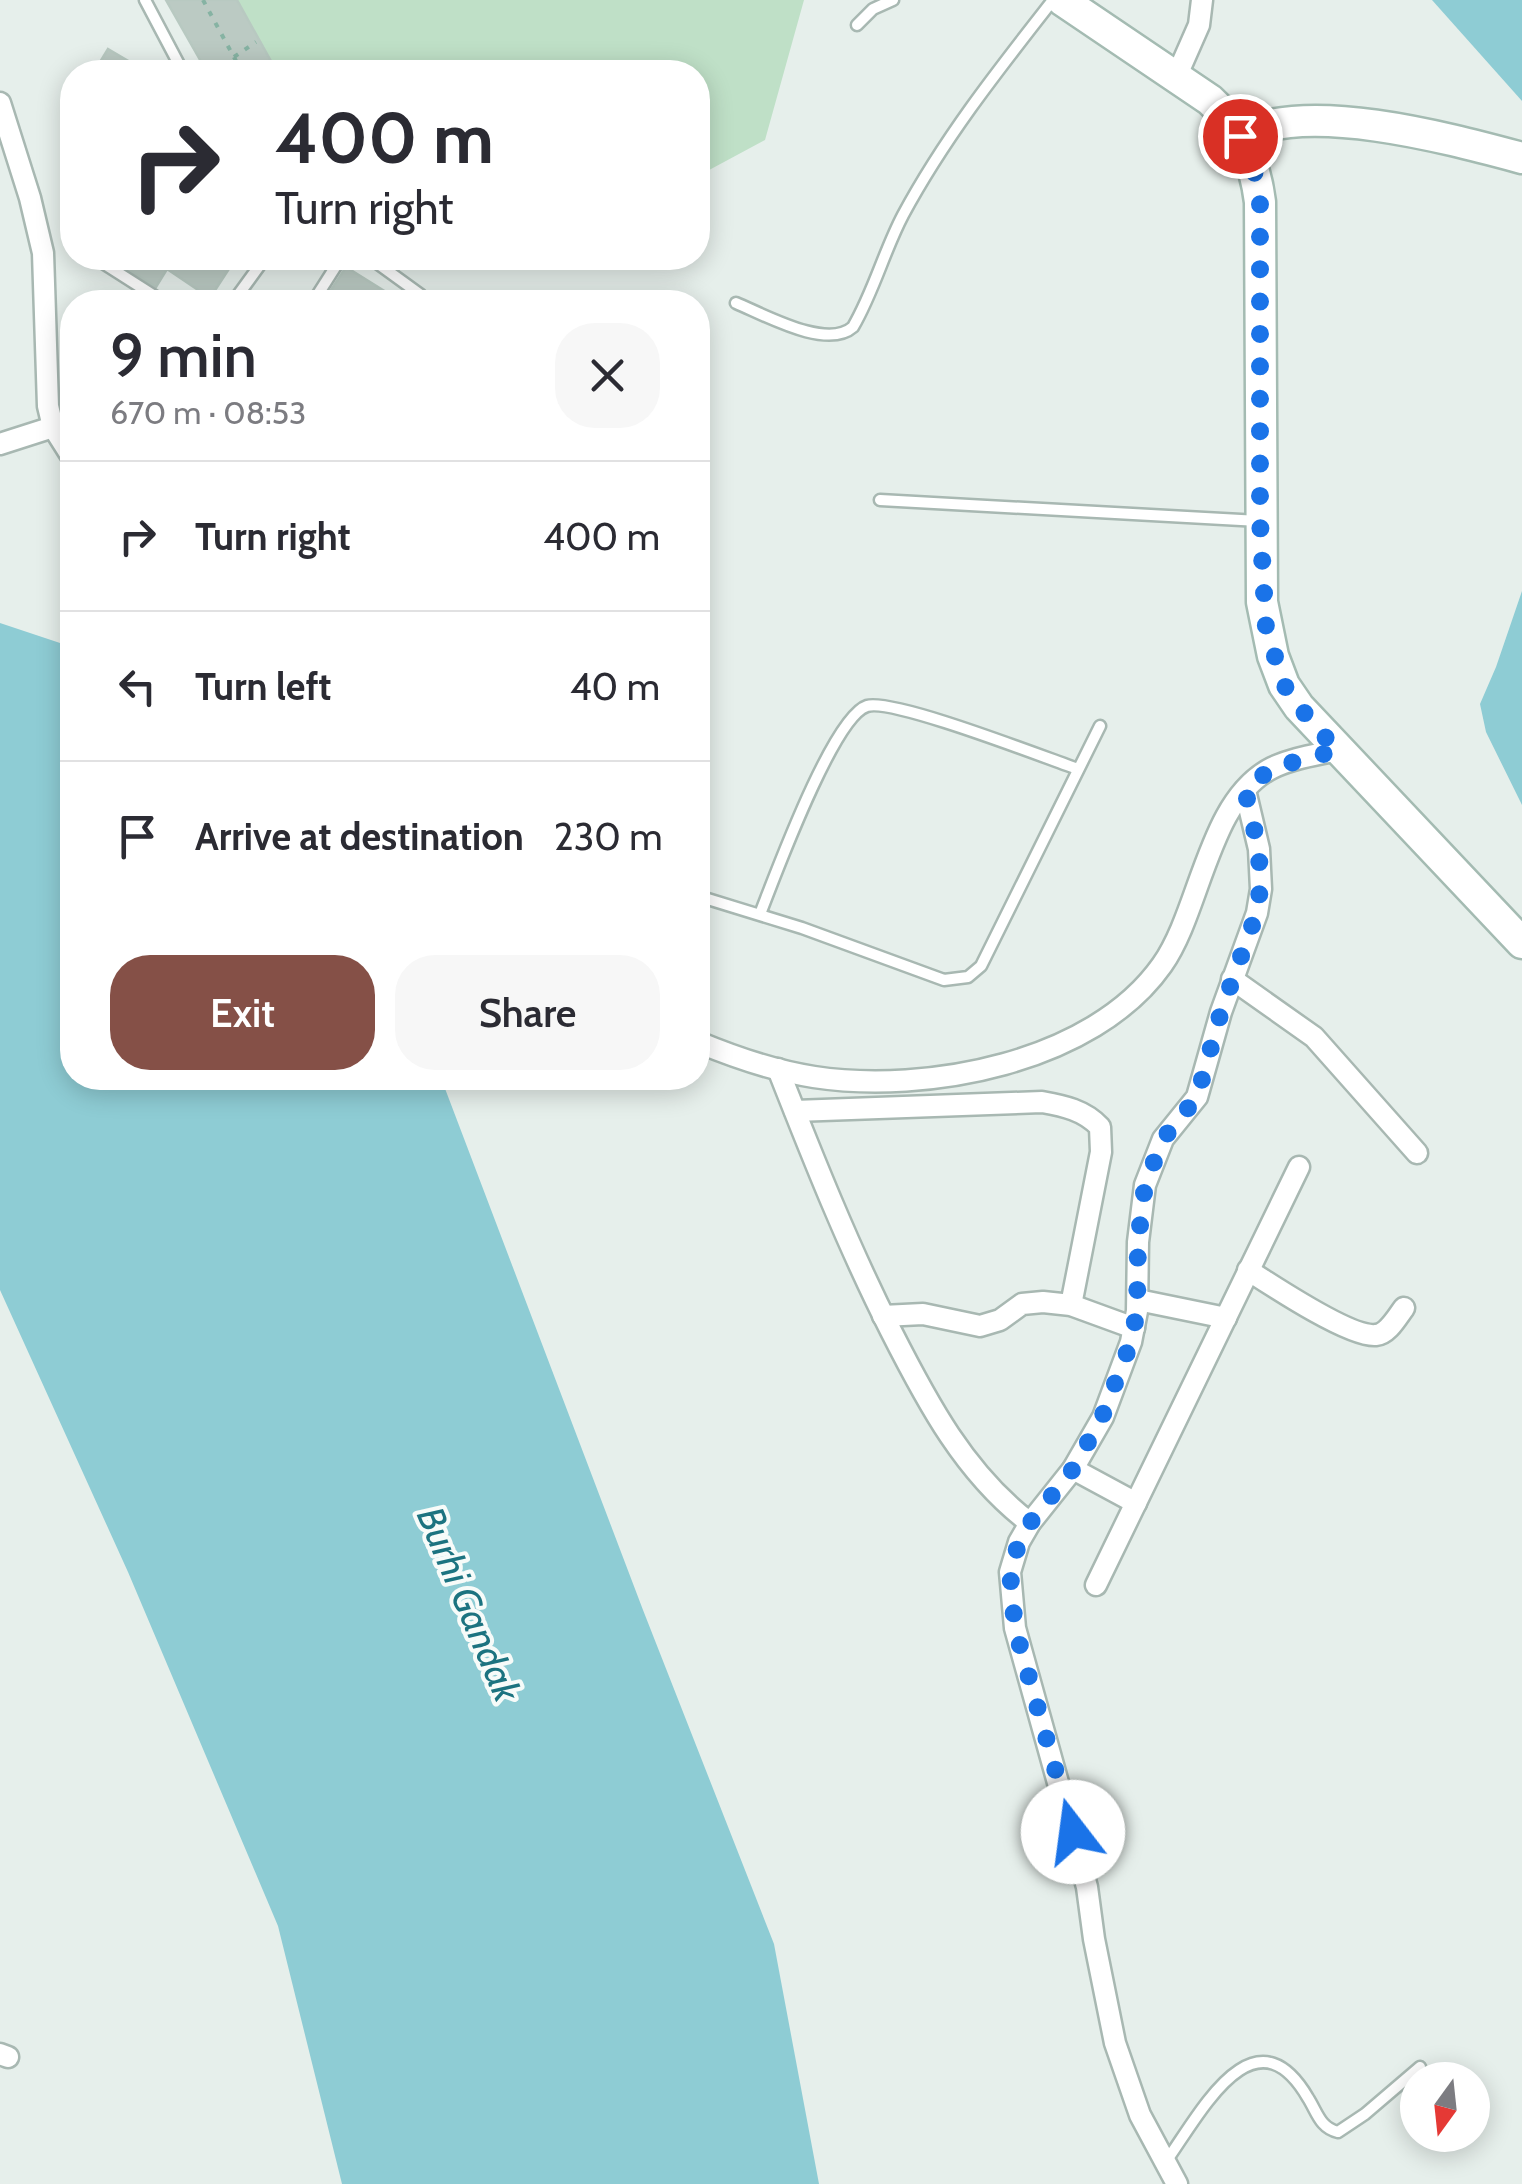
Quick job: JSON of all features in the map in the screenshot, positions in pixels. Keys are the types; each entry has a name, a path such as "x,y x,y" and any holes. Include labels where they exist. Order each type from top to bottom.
{"street":[{"path":"1062,0 1226,114 1240,136 1257,179 1262,602 1273,656 1284,685 1298,707 1522,943"},
{"path":"1176,76 1199,25 1202,0"},
{"path":"0,103 43,253 46,381 54,427 60,437"},
{"path":"1240,136 1257,126 1286,121 1360,124 1451,140 1522,158"},
{"path":"0,444 54,427"},
{"path":"710,1046 812,1077 863,1081 946,1076 1047,1050 1085,1031 1134,995 1161,966 1179,934 1220,830 1245,790 1272,768 1338,750"},
{"path":"1177,2184 1140,2115 1115,2043 1081,1861 1015,1628 1010,1572 1019,1542 1073,1469 1114,1391 1134,1328 1145,1185 1163,1139 1197,1097 1232,978 1257,912 1259,850 1245,790"},
{"path":"1232,978 1314,1037 1416,1153"},
{"path":"778,1069 836,1215 920,1388 969,1464 1006,1505 1030,1523"},
{"path":"795,1111 1042,1102 1092,1118 1100,1128 1101,1152 1071,1305"},
{"path":"1096,1586 1299,1168"},
{"path":"1248,1270 1343,1325 1372,1336 1390,1327 1404,1308"},
{"path":"1138,1300 1226,1318"},
{"path":"884,1316 923,1314 980,1326 1000,1320 1022,1304 1071,1305 1134,1328"},
{"path":"1073,1469 1136,1503"}],"lane":[{"path":"145,0 178,60"},
{"path":"858,25 873,8 893,0"},
{"path":"736,303 824,336 845,334 853,327 888,245 925,176 1000,67 1053,0"},
{"path":"114,270 145,290"},
{"path":"387,270 414,290"},
{"path":"880,500 1260,521"},
{"path":"760,914 803,808 856,711 870,705 905,710 1078,769"},
{"path":"710,899 944,980 968,978 981,966 1100,726"},
{"path":"1166,2160 1225,2083 1256,2062 1266,2060 1286,2069 1325,2127 1338,2132 1400,2084"}],"path":[{"path":"203,0 236,60"},
{"path":"234,56 256,42"}],"green space":[{"path":"166,0 804,0 765,140 710,170 710,60 200,60"}],"water":[{"path":"1432,0 1522,0 1522,101"},
{"path":"1522,591 1522,805 1486,732 1480,704"},
{"name":"Burhi Gandak","path":"0,623 60,643 60,1090 446,1090 774,1944 819,2184 342,2184 278,1926 128,1572 0,1290"}],"building":[{"path":"166,0 237,0 270,60 200,60"},
{"path":"108,49 127,60 101,60"},
{"path":"129,270 166,270 156,287"},
{"path":"168,270 228,270 215,290 198,290"},
{"path":"344,270 351,270 383,290 331,290"}],"route":[{"path":"1073,1832 1015,1628 1010,1572 1019,1542 1030,1523 1073,1469 1102,1417 1131,1342 1137,1311 1138,1242 1145,1185 1170,1126 1197,1097 1232,978 1257,912 1259,850 1245,790 1272,768 1338,750 1298,707 1284,685 1266,628 1260,521 1260,202 1250,154 1240,136"}]}
